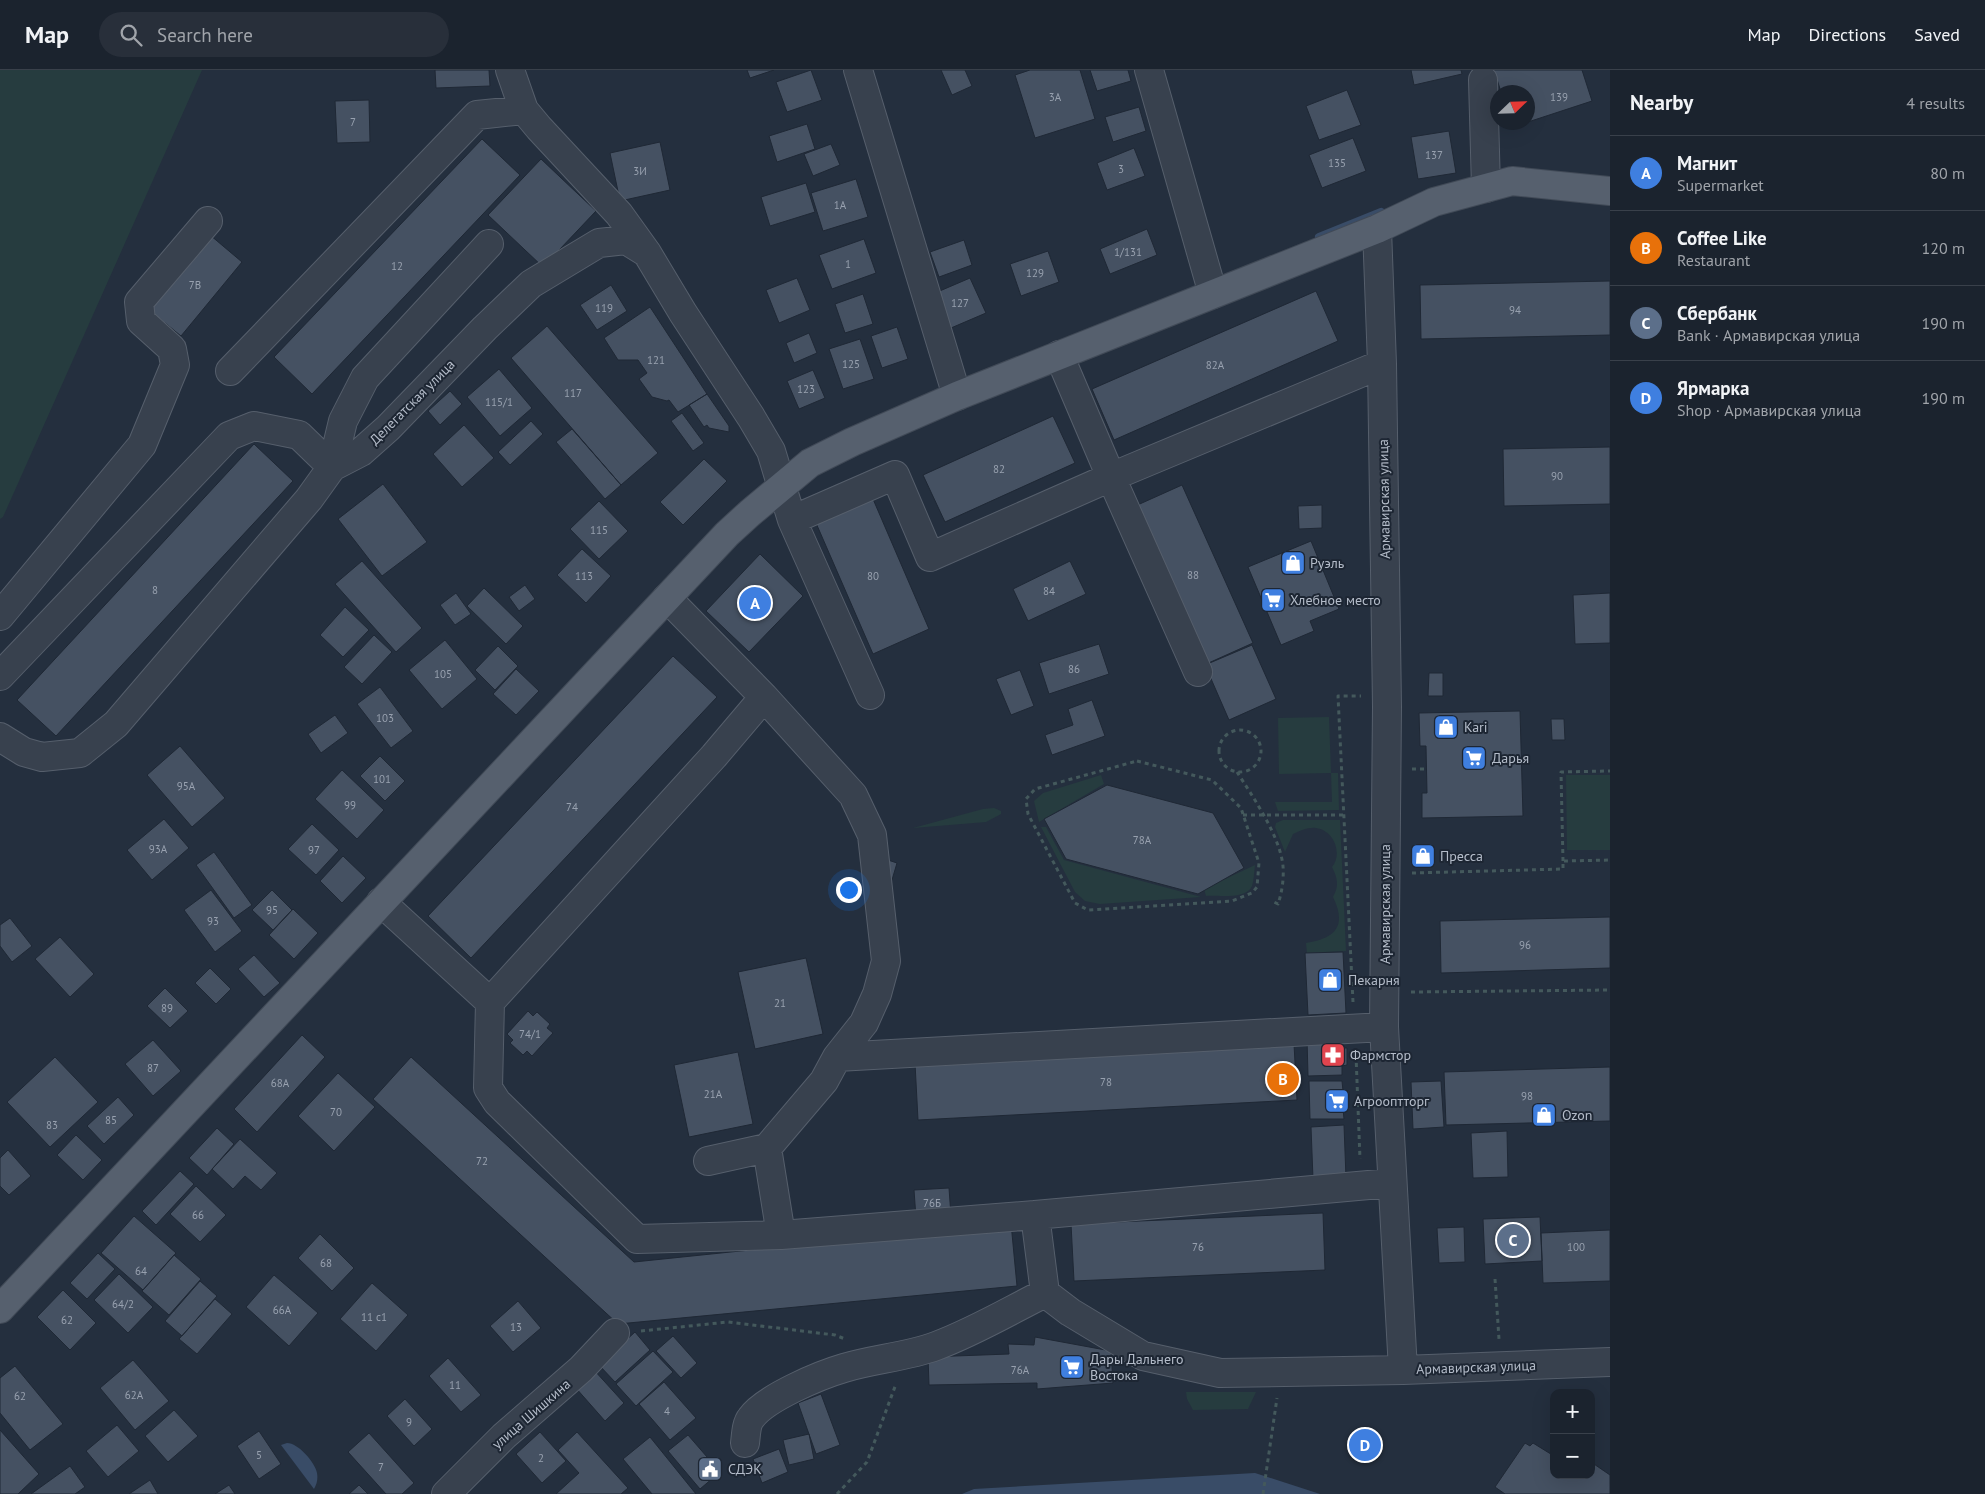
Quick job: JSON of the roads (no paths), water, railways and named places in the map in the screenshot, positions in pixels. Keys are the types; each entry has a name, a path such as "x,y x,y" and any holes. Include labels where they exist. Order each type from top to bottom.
{"main road":[{"path":"0,1309 727,534 810,463 852,442 957,396 1377,229 1434,202 1512,181 1610,191"}],"street":[{"path":"510,70 524,110 619,214 647,253 683,313 751,417 771,452 792,520 870,694"},
{"path":"858,70 957,396"},
{"path":"1149,70 1213,294"},
{"path":"1483,80 1486,188"},
{"path":"230,371 477,115 524,110"},
{"path":"0,616 142,445 175,365 172,349 141,321 139,302 208,221"},
{"name":"Армавирская улица","path":"1377,229 1382,364 1387,696 1384,1027 1403,1370 1610,1362"},
{"name":"Делегатская улица","path":"0,736 24,752 42,757 80,753 116,724 309,499 332,467 361,452 388,428 485,328 531,284 599,243 626,240 647,253"},
{"path":"332,467 343,421 365,378 489,244"},
{"path":"1059,355 1198,672"},
{"path":"792,520 895,475 930,557 1111,477 1382,364"},
{"path":"0,676 229,436 254,426 300,434 332,467"},
{"path":"667,598 764,697 853,795 872,835 886,961 877,994 864,1023 837,1057 824,1081 767,1148 708,1161"},
{"path":"764,697 714,756 490,1002 488,1088 497,1102 637,1239 781,1235 1035,1215 1361,1184 1392,1183"},
{"path":"381,902 490,1002"},
{"path":"837,1057 1384,1027"},
{"path":"767,1148 781,1235"},
{"path":"1035,1215 1045,1293 1070,1312 1143,1356 1220,1373 1403,1370"},
{"path":"745,1443 750,1419 764,1404 789,1391 844,1368 934,1347 973,1332 1045,1293"},
{"name":"улица Шишкина","path":"446,1494 504,1436 581,1370 615,1333"}],"water":[{"path":"287,1443 301,1450 316,1469 317,1483 314,1489 281,1445"},
{"path":"1255,1473 1320,1494 962,1494 974,1489"}],"waterway":[{"path":"1319,237 1381,212"}],"place":[{"name":"Руэль","path":"1293,563"},
{"name":"Хлебное место","path":"1273,600"},
{"name":"Магнит","path":"755,603"},
{"name":"Kari","path":"1446,727"},
{"name":"Дарья","path":"1474,758"},
{"name":"Пресса","path":"1423,856"},
{"name":"Пекарня","path":"1330,980"},
{"name":"Фармстор","path":"1333,1055"},
{"name":"Coffee Like","path":"1283,1079"},
{"name":"Агрооптторг","path":"1337,1101"},
{"name":"Ozon","path":"1544,1115"},
{"name":"Сбербанк","path":"1513,1240"},
{"name":"Дары Дальнего Востока","path":"1072,1367"},
{"name":"Ярмарка","path":"1365,1445"},
{"name":"СДЭК","path":"710,1469"}]}
